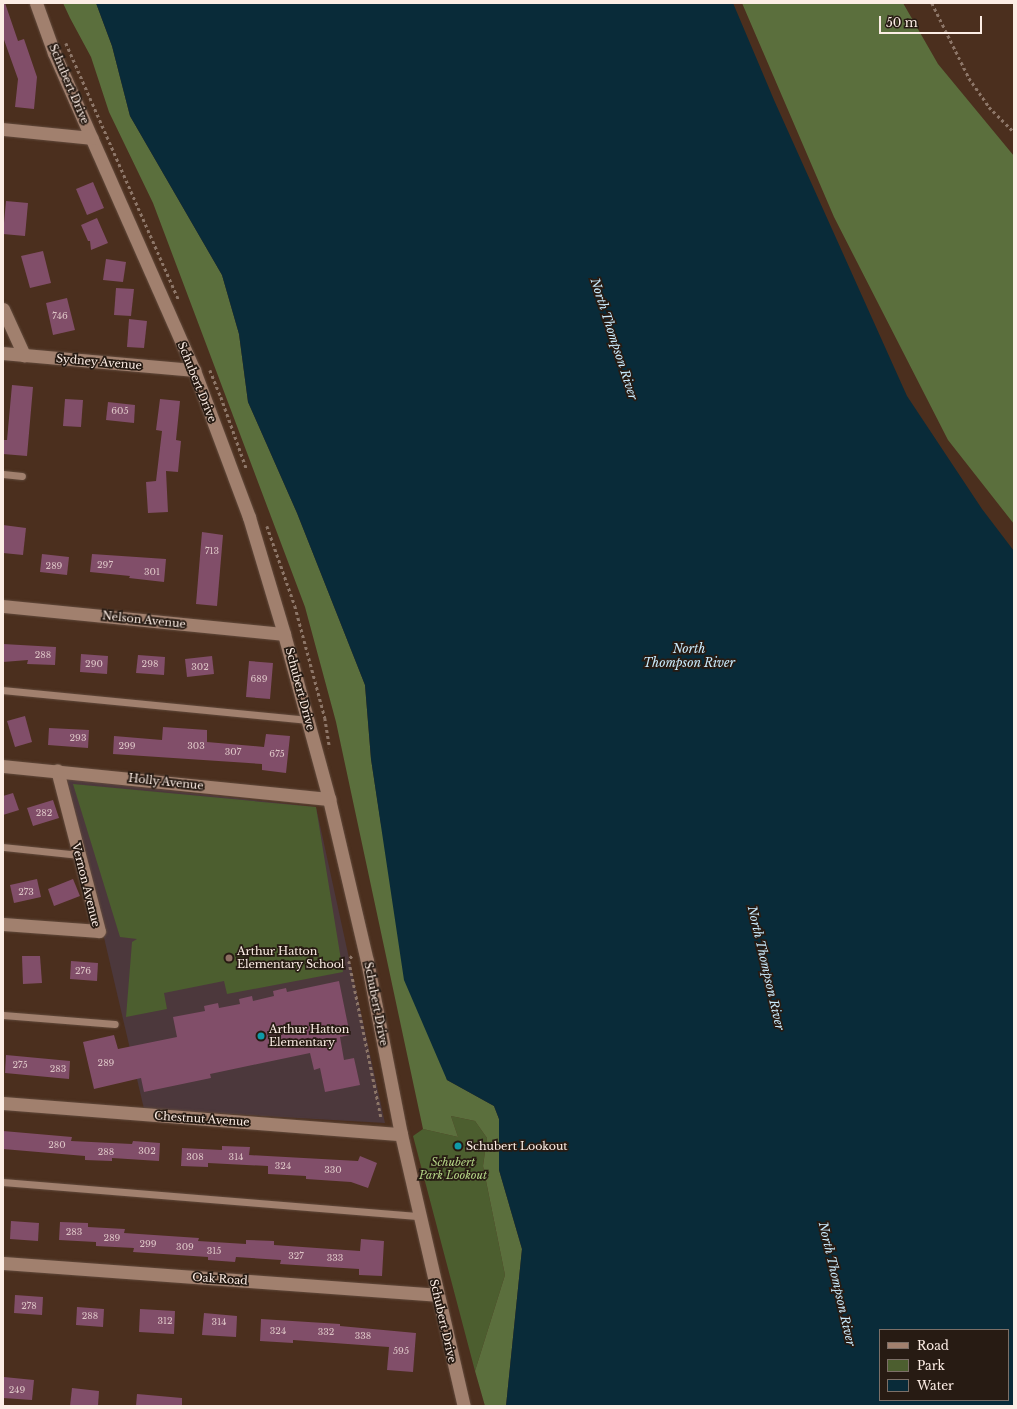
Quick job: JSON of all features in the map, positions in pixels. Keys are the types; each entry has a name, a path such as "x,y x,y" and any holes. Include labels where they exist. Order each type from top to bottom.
{"street":[{"name":"Schubert Drive","path":"36,3 54,53 194,370 249,517 284,634 329,799 367,961 401,1134 437,1295 464,1406"},
{"path":"3,129 92,138"},
{"path":"3,309 24,355"},
{"name":"Sydney Avenue","path":"3,353 194,370"},
{"name":"Nelson Avenue","path":"3,606 284,634"},
{"name":"Holly Avenue","path":"3,766 56,770 329,799"},
{"name":"Vernon Avenue","path":"3,924 99,931 56,770"},
{"name":"Chestnut Avenue","path":"3,1103 401,1134"},
{"name":"Oak Road","path":"3,1263 437,1295"}],"lane":[{"path":"3,474 22,476"},
{"path":"3,690 308,720"},
{"path":"3,847 79,854"},
{"path":"3,1015 115,1024"},
{"path":"3,1182 420,1216"}],"path":[{"path":"932,3 969,78 989,107 1014,132"}],"shaded area":[{"name":"Arthur Hatton Elementary School","path":"67,779 316,807 385,1123 144,1109"}],"green space":[{"path":"63,3 96,3 112,46 130,116 222,275 239,334 248,402 297,513 365,685 371,759 381,824 447,1080 494,1106 499,1119 499,1170 522,1249 506,1406 485,1406 475,1371 505,1275 483,1166 487,1138 475,1121 451,1116 458,1137 423,1129 336,722 305,607 153,203 109,112 91,57"},
{"path":"742,3 903,3 938,64 1014,156 1014,524 948,440 834,217"},
{"path":"73,784 316,807 343,972 227,994 224,981 164,993 167,1009 126,1017 132,942 137,939 120,937"},
{"name":"Schubert Park Lookout","path":"451,1116 475,1121 487,1138 483,1166 505,1275 475,1371 413,1136 423,1129 458,1137"}],"water":[{"name":"North Thompson River","path":"96,3 733,3 774,100 907,396 982,509 1014,551 1014,1406 506,1406 522,1249 499,1170 499,1119 494,1106 447,1080 404,980 371,759 365,685 297,513 248,402 239,334 222,275 130,116 112,46"}],"building":[{"path":"3,3 5,3 18,41 24,39 37,77 34,109 15,107 18,79 3,37"},
{"path":"93,182 104,208 87,215 76,189"},
{"path":"6,201 28,203 25,236 3,234"},
{"path":"97,218 108,243 91,250 90,241 88,241 81,225"},
{"path":"43,251 51,283 30,288 21,256"},
{"path":"106,259 126,262 123,282 103,280"},
{"path":"116,288 134,289 131,316 114,315"},
{"path":"67,298 75,330 53,335 46,303"},
{"path":"129,319 147,321 144,348 127,347"},
{"path":"12,385 33,387 27,456 3,454 3,440 7,440"},
{"path":"65,399 83,400 81,427 63,426"},
{"path":"160,399 180,401 176,440 181,441 178,472 166,471 168,512 148,513 146,482 156,481 162,431 156,430"},
{"path":"108,402 135,405 134,423 106,420"},
{"path":"3,525 26,528 23,555 3,553"},
{"path":"202,532 223,535 217,606 196,604"},
{"path":"42,554 69,557 67,575 40,572"},
{"path":"92,554 166,559 164,582 129,578 130,576 90,572"},
{"path":"3,644 56,647 55,665 27,664 28,660 3,662"},
{"path":"81,654 108,656 107,674 80,672"},
{"path":"138,655 165,657 164,675 136,673"},
{"path":"212,656 214,674 187,677 185,659"},
{"path":"249,661 273,663 270,699 246,697"},
{"path":"25,716 32,742 15,747 7,721"},
{"path":"163,727 207,730 207,742 264,747 266,734 290,736 286,773 262,770 262,764 113,754 114,736 162,740"},
{"path":"49,728 89,730 88,748 48,745"},
{"path":"13,793 19,810 3,815 3,796"},
{"path":"53,800 59,818 33,826 27,808"},
{"path":"37,879 41,897 14,903 10,885"},
{"path":"73,879 80,896 54,906 48,889"},
{"path":"22,956 40,956 42,983 23,984"},
{"path":"71,961 98,963 97,981 70,979"},
{"name":"Arthur Hatton Elementary","path":"339,981 350,1035 340,1037 344,1060 354,1058 360,1085 325,1092 320,1068 314,1070 310,1053 210,1074 211,1078 144,1092 141,1078 94,1089 83,1042 114,1035 118,1049 177,1037 173,1017 205,1011 204,1006 218,1003 219,1008 240,1004 239,999 252,996 253,1001 274,996 273,991 286,988 287,992"},
{"path":"6,1055 70,1061 69,1079 5,1073"},
{"path":"3,1131 72,1137 71,1141 132,1144 133,1141 160,1143 159,1161 112,1158 112,1161 85,1160 85,1156 3,1149"},
{"path":"222,1146 250,1147 249,1155 358,1161 360,1156 377,1163 368,1188 351,1182 306,1179 306,1176 268,1174 268,1166 208,1163 208,1167 181,1166 182,1148 222,1150"},
{"path":"11,1221 39,1223 38,1241 10,1239"},
{"path":"60,1222 88,1223 88,1227 125,1229 124,1233 199,1238 198,1241 246,1244 246,1240 274,1241 274,1245 360,1251 361,1239 384,1241 382,1276 359,1275 359,1269 280,1264 281,1260 236,1257 235,1262 208,1260 208,1257 133,1252 134,1248 96,1246 96,1242 59,1240"},
{"path":"15,1295 43,1297 42,1315 14,1313"},
{"path":"77,1307 104,1309 103,1327 76,1325"},
{"path":"140,1309 175,1311 174,1334 139,1332"},
{"path":"204,1313 237,1316 236,1337 202,1335"},
{"path":"261,1319 340,1324 340,1326 416,1333 413,1372 387,1370 389,1347 293,1340 293,1343 260,1341"},
{"path":"4,1377 34,1380 32,1400 3,1398"},
{"path":"72,1388 99,1391 98,1406 70,1406"},
{"path":"137,1394 182,1398 182,1406 136,1406"}],"place":[{"name":"Arthur Hatton Elementary School","path":"229,958"},
{"name":"Arthur Hatton Elementary","path":"261,1036"},
{"name":"Schubert Lookout","path":"458,1146"}]}
